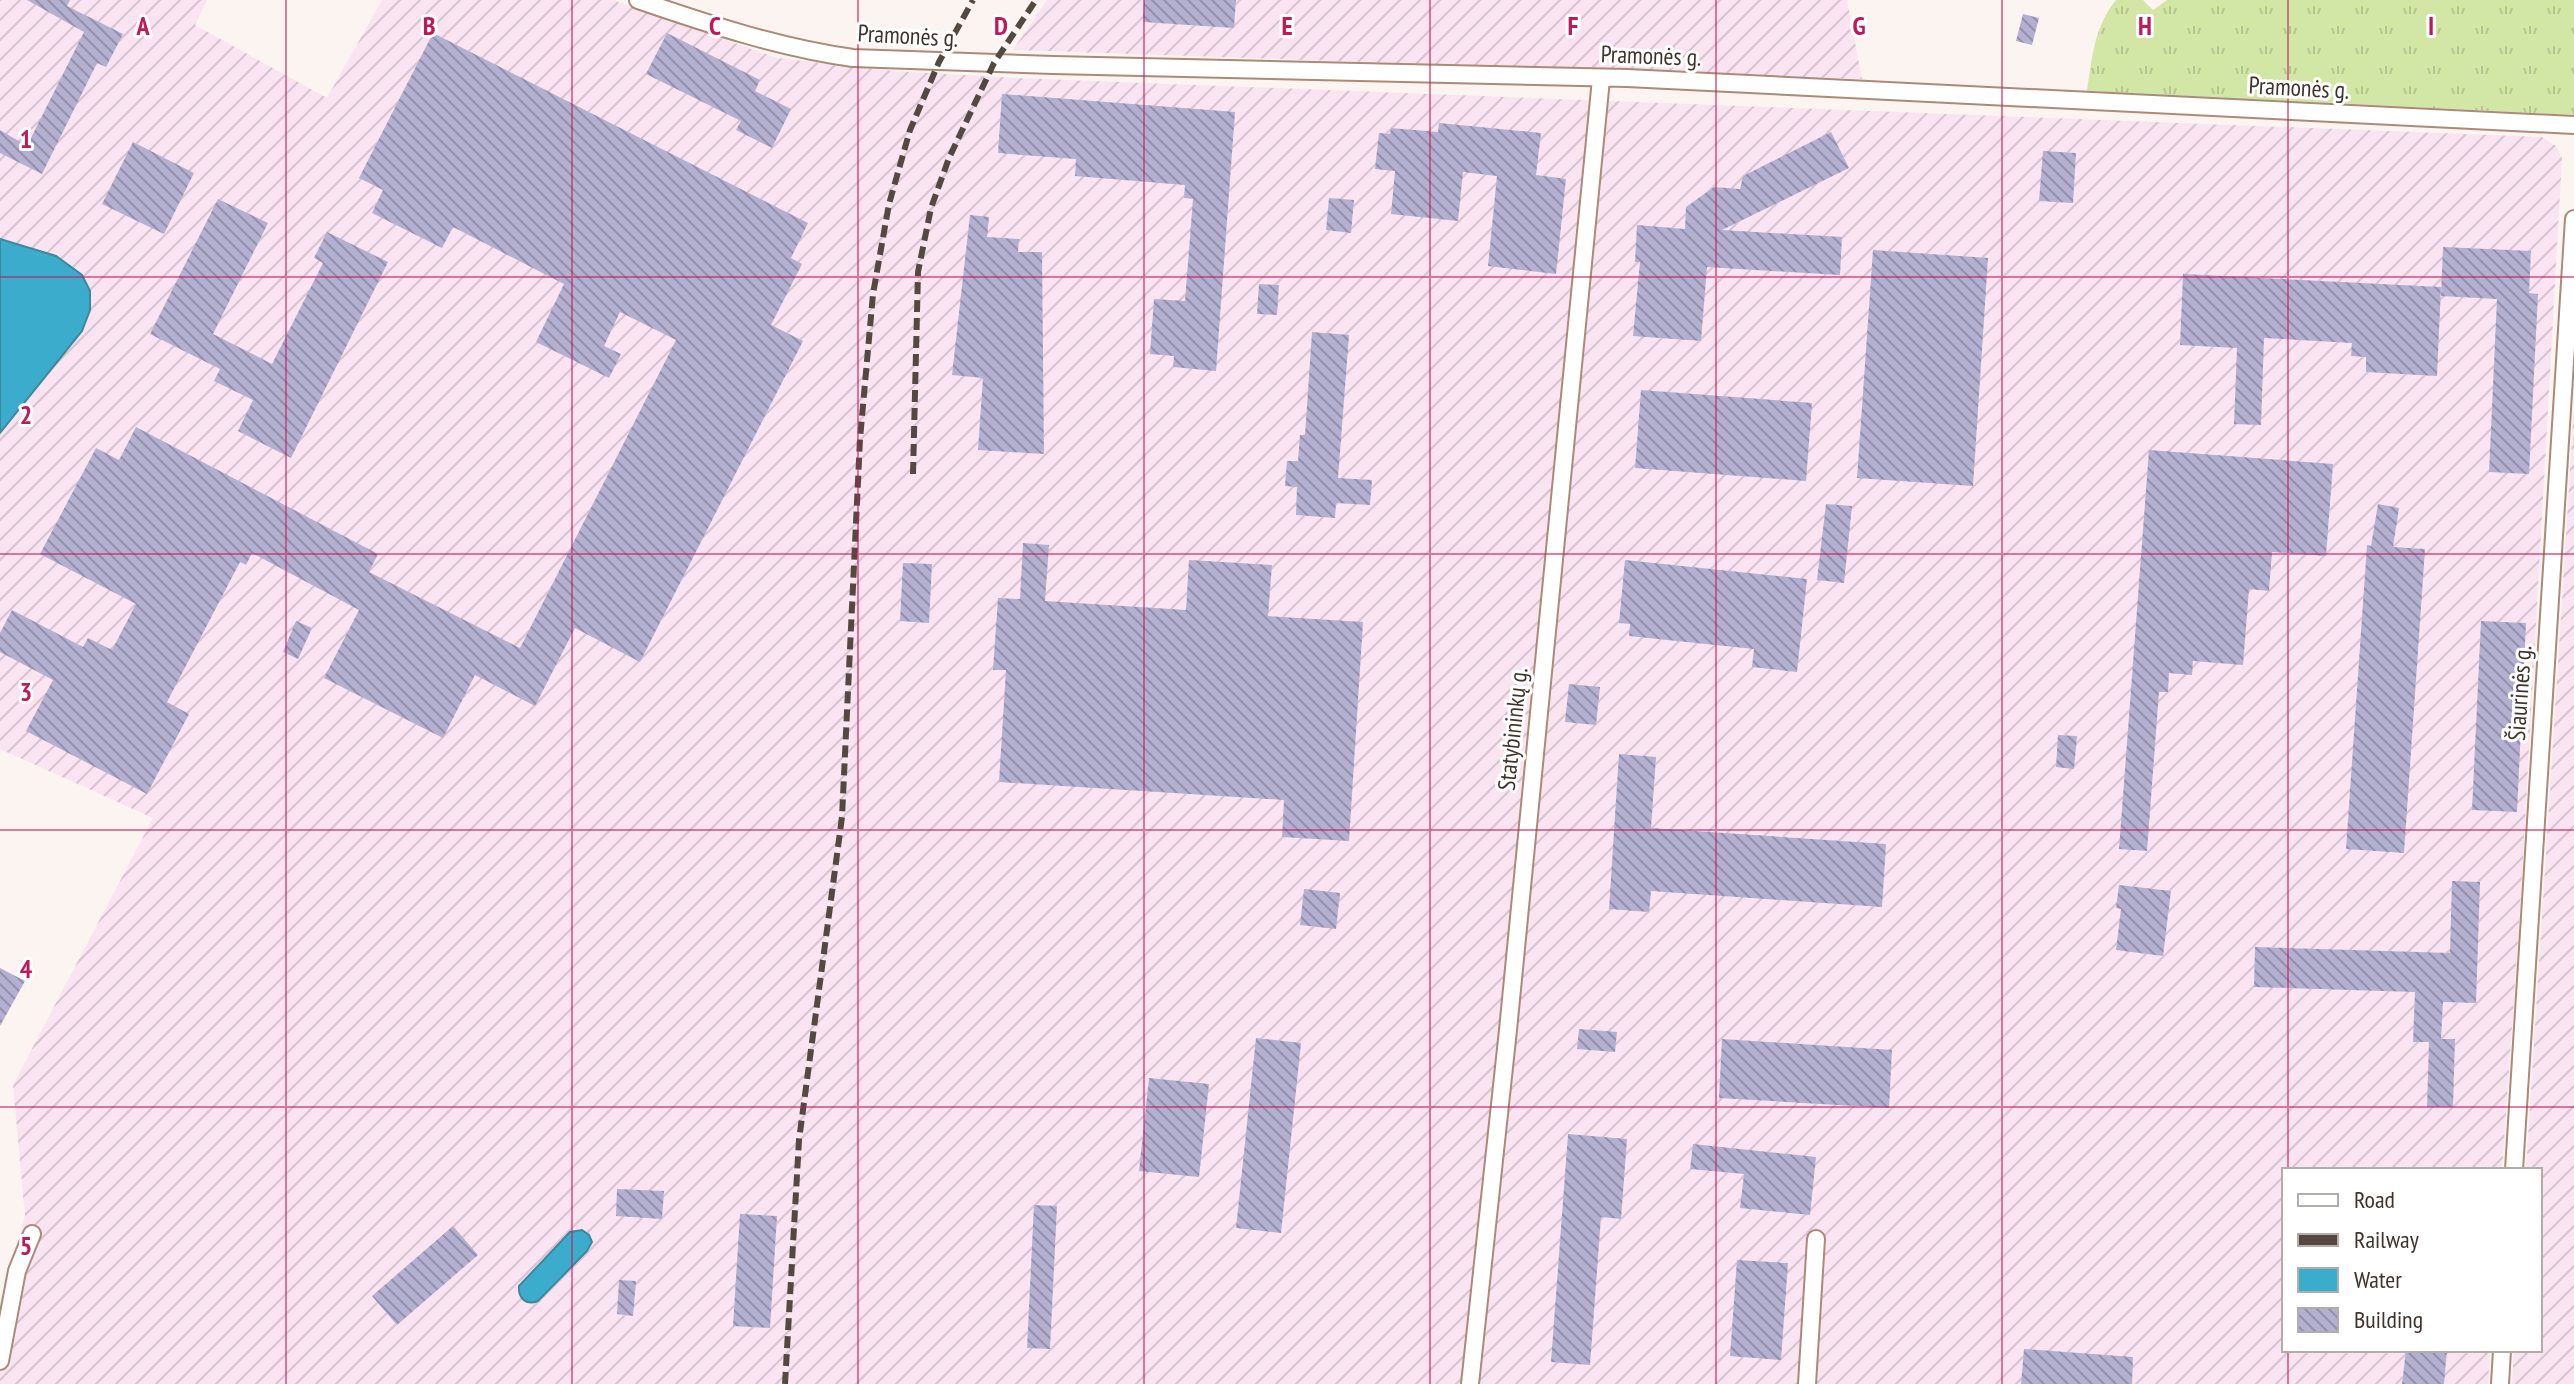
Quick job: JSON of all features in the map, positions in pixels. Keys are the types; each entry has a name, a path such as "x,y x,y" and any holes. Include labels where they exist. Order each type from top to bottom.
{"street":[{"name":"Pramonės g.","path":"638,0 777,43 853,58 1826,87 2574,125"},
{"name":"Statybininkų g.","path":"1470,1384 1601,79"},
{"name":"Šiaurinės g.","path":"2514,1168 2574,219"},
{"path":"0,1361 17,1271 32,1234"},
{"path":"1807,1384 1816,1239"},
{"path":"2500,1384 2502,1352"}],"shaded area":[{"path":"0,0 207,0 195,25 327,98 382,0 613,0 777,58 894,71 2542,137 2556,146 2562,158 2520,910 2502,1168 2282,1168 2282,1352 2490,1352 2488,1384 0,1384 0,1313 25,1216 13,1085 153,818 0,749 0,433 82,331 17,243 0,239"},
{"path":"1047,0 1847,0 1862,79 1013,50"},
{"path":"2574,408 2574,1384 2512,1384 2514,1352 2542,1352 2542,1168 2526,1168"}],"green space":[{"path":"2116,0 2143,0 2153,10 2167,0 2574,0 2574,115 2087,91 2098,32"}],"water":[{"path":"0,239 56,256 82,275 90,291 90,310 82,331 0,433"},
{"path":"582,1230 592,1242 587,1251 538,1301 524,1300 519,1286 570,1232"}],"building":[{"path":"27,0 70,0 67,6 123,34 106,67 97,63 42,174 0,153 0,130 27,146 84,32"},
{"path":"1144,0 1236,0 1234,28 1143,22"},
{"path":"2023,14 2039,18 2032,45 2016,41"},
{"path":"433,33 808,223 791,258 802,264 771,325 803,341 640,662 575,628 535,706 475,675 443,738 324,678 359,610 252,553 246,565 240,562 167,702 189,714 147,794 26,731 53,680 0,652 0,633 12,610 83,647 88,638 112,650 136,604 40,554 96,448 119,460 136,427 378,554 369,572 520,648 676,340 620,312 604,346 621,354 609,378 536,342 564,284 453,227 442,248 372,213 383,190 359,178"},
{"path":"667,33 760,80 755,91 791,109 772,148 736,130 741,121 646,74"},
{"path":"1002,94 1235,112 1216,371 1173,367 1174,356 1150,354 1154,299 1185,301 1193,199 1184,198 1185,185 1075,176 1076,159 998,153"},
{"path":"1439,123 1541,133 1536,175 1566,179 1556,274 1488,266 1497,176 1463,172 1458,221 1391,214 1395,171 1375,169 1379,133 1390,134 1391,128 1438,132"},
{"path":"1831,132 1849,168 1722,230 1842,237 1840,275 1707,267 1701,341 1633,336 1640,262 1635,262 1637,225 1685,229 1686,207 1714,187 1740,189 1743,176"},
{"path":"133,142 194,173 164,234 102,204"},
{"path":"2043,151 2076,153 2073,203 2039,201"},
{"path":"1329,198 1354,200 1351,233 1326,230"},
{"path":"218,199 268,223 213,334 272,364 323,263 314,258 327,232 388,262 291,458 238,431 253,400 214,381 220,369 150,334"},
{"path":"970,215 989,217 987,237 1019,239 1018,252 1042,252 1044,454 978,450 983,378 952,375"},
{"path":"2443,247 2531,251 2529,293 2538,294 2529,474 2489,472 2497,299 2441,296"},
{"path":"1873,250 1988,258 1973,486 1857,478"},
{"path":"2183,274 2441,287 2437,376 2366,372 2366,357 2351,356 2352,343 2264,338 2261,425 2234,424 2237,348 2180,345"},
{"path":"1259,284 1279,285 1277,315 1257,314"},
{"path":"1312,332 1349,335 1338,478 1372,480 1370,505 1336,503 1335,518 1296,515 1297,487 1285,486 1287,461 1298,461 1300,435 1305,435"},
{"path":"1641,390 1812,403 1806,481 1635,468"},
{"path":"2149,450 2333,464 2326,556 2272,552 2269,591 2249,589 2243,665 2193,661 2192,675 2169,673 2168,692 2159,692 2147,851 2119,849"},
{"path":"1826,504 1852,506 1844,583 1817,580"},
{"path":"2378,504 2399,508 2393,547 2425,549 2404,853 2346,849 2367,545 2371,546"},
{"path":"1023,543 1049,545 1045,601 1186,610 1189,560 1272,565 1268,616 1363,622 1349,841 1282,837 1284,800 999,782 1006,670 993,670 998,598 1020,599"},
{"path":"1625,560 1807,579 1797,672 1752,667 1754,649 1629,636 1630,624 1619,623"},
{"path":"903,563 932,564 929,623 900,621"},
{"path":"296,621 312,628 298,659 283,652"},
{"path":"2481,621 2526,623 2517,812 2472,810"},
{"path":"1569,684 1600,687 1596,725 1565,722"},
{"path":"2058,735 2077,736 2074,769 2056,767"},
{"path":"1619,754 1656,757 1651,828 1886,844 1882,907 1651,891 1649,912 1609,909"},
{"path":"2452,881 2480,882 2476,1003 2443,1002 2441,1039 2455,1039 2453,1107 2427,1107 2429,1042 2413,1042 2415,992 2254,987 2255,947 2450,953"},
{"path":"2119,885 2171,891 2163,956 2116,950 2121,909 2116,908"},
{"path":"1304,889 1340,893 1336,929 1300,925"},
{"path":"0,968 25,981 0,1026"},
{"path":"1579,1029 1617,1032 1615,1052 1577,1049"},
{"path":"1256,1038 1301,1043 1281,1233 1236,1228"},
{"path":"1722,1039 1892,1050 1889,1108 1719,1098"},
{"path":"1149,1078 1209,1084 1199,1177 1139,1171"},
{"path":"1568,1134 1627,1139 1621,1219 1601,1217 1590,1365 1551,1362"},
{"path":"1693,1144 1816,1157 1810,1215 1740,1208 1744,1174 1690,1169"},
{"path":"617,1189 664,1191 662,1219 616,1216"},
{"path":"1034,1205 1057,1206 1050,1349 1027,1348"},
{"path":"740,1214 777,1216 770,1328 733,1326"},
{"path":"453,1226 478,1255 397,1325 372,1296"},
{"path":"1737,1260 1788,1263 1781,1360 1730,1356"},
{"path":"619,1280 636,1281 633,1316 617,1314"},
{"path":"2024,1349 2133,1357 2132,1384 2021,1384"},
{"path":"2406,1352 2447,1352 2444,1384 2402,1384"}],"railway":[{"path":"785,1384 799,1140 842,817 860,439 873,294 889,204 910,130 939,62 973,0"},
{"path":"913,474 918,272 931,208 949,158 994,63 1036,0"}]}
